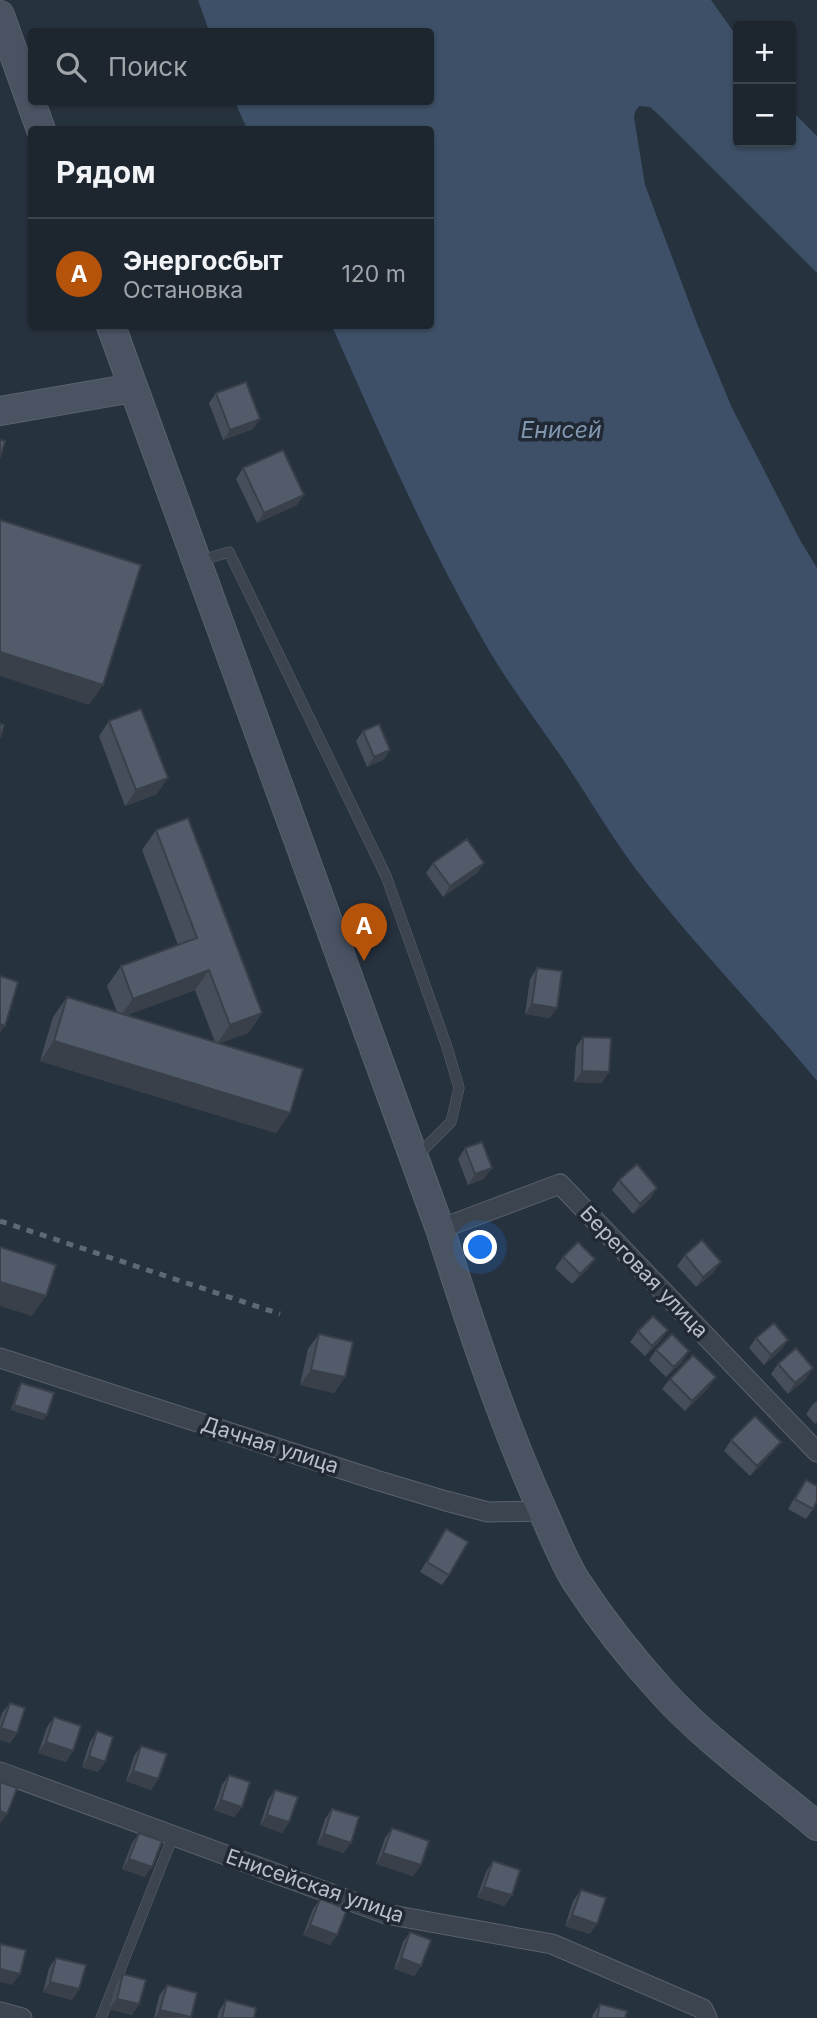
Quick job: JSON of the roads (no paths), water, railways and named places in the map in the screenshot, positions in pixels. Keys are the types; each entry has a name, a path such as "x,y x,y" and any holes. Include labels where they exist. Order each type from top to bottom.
{"main road":[{"path":"0,15 15,71 28,100"},
{"path":"30,105 39,126"},
{"path":"112,329 440,1229 481,1356 508,1428 575,1579 617,1639 666,1697 701,1730 817,1826"},
{"path":"0,411 133,388"}],"street":[{"name":"Береговая улица","path":"440,1229 560,1184 817,1452"},
{"name":"Дачная улица","path":"0,1358 446,1501 488,1512 543,1511"},
{"name":"Енисейская улица","path":"0,1772 386,1914 552,1944 703,2009 707,2018"},
{"path":"0,2012 22,2018"}],"lane":[{"path":"196,562 229,552 380,864 394,901 447,1048 458,1088 451,1122 414,1159"},
{"path":"101,2018 173,1836"}],"water":[{"name":"Енисей","path":"198,0 711,0 733,31 733,147 796,147 796,115 817,136 817,273 650,107 639,106 634,117 645,185 698,326 732,408 817,568 817,1081 645,881 501,670 422,524 333,329 434,329 434,126 246,126 236,105 434,105 434,28 208,28"}],"railway":[{"path":"0,1221 280,1314"}],"place":[{"name":"Энергосбыт","path":"364,961"}]}
